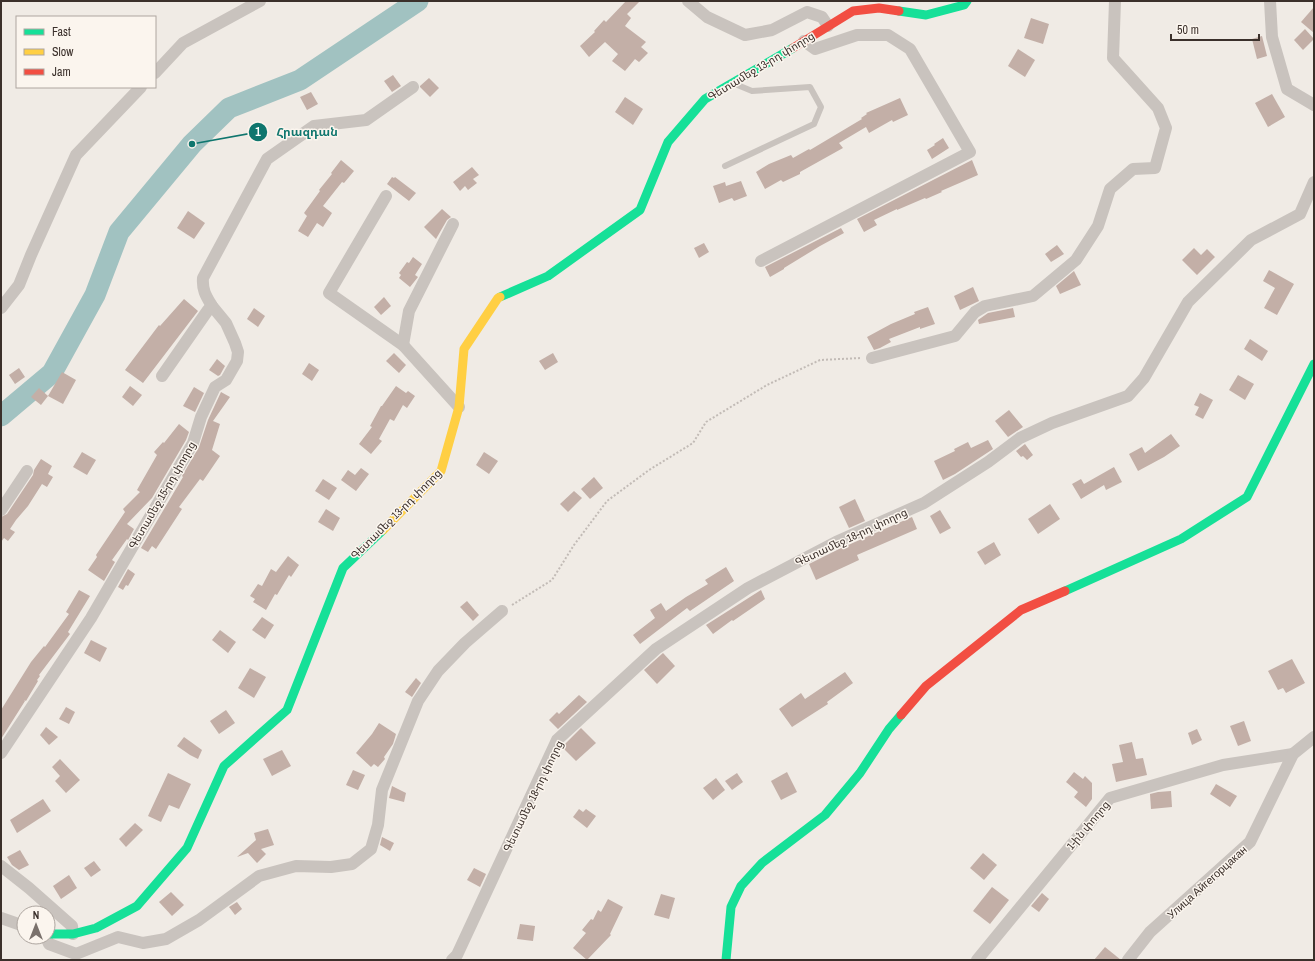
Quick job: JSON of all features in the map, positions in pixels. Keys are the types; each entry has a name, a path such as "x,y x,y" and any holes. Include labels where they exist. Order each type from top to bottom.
{"street":[{"path":"156,72 183,43 260,1"},
{"path":"688,1 707,17 745,34 772,30 807,12 822,17 828,26"},
{"name":"Գետամեջ 13-րդ փողոց","path":"56,934 73,934 96,928 137,906 186,848 224,766 287,710 343,568 401,513 441,471 459,407 464,349 498,298 548,276 640,210 668,142 705,99 853,11 879,8 926,15 964,5 968,1"},
{"path":"872,358 956,336 969,321 974,312 985,306 1033,296 1076,260 1098,226 1110,189 1133,169 1155,168 1166,128 1158,108 1113,58 1115,1"},
{"path":"1270,1 1272,37 1287,89 1314,106"},
{"path":"761,261 970,152 910,49 888,34 856,34 815,49 804,41"},
{"name":"Գետամեջ 15-րդ փողոց","path":"1,753 91,618 193,443 201,417 216,387 226,380 237,361 238,352 235,343 226,323 212,306 204,292 202,285 203,278 267,159 314,126 366,120 413,87"},
{"path":"1,308 19,285 76,155 140,88"},
{"name":"Գետամեջ 18-րդ փողոց","path":"452,960 458,955 557,740 656,648 748,588 836,542 924,504 988,462 1020,438 1052,423 1128,396 1144,378 1188,302 1251,240 1300,214 1314,182"},
{"path":"386,196 328,293 403,345 459,407"},
{"path":"403,345 409,311 453,224"},
{"path":"162,376 212,306"},
{"path":"726,960 731,907 741,886 762,863 826,816 860,773 889,729 926,686 1021,610 1181,539 1247,497 1314,364"},
{"path":"1,510 27,471"},
{"path":"52,945 76,954 118,937 143,943 166,939 198,920 259,876 296,866 331,867 352,864 371,849 378,825 382,790 418,701 438,671 465,643 502,611"},
{"name":"Улица Айгегорцакан","path":"1128,960 1150,932 1250,842 1293,754 1314,737"},
{"name":"1-ին փողոց","path":"977,960 1110,798 1223,765 1293,754"},
{"path":"1,866 29,888 72,926 73,934"},
{"path":"1,918 16,923"}],"lane":[{"path":"726,166 814,124 821,107 810,87 752,91 732,83"}],"path":[{"path":"502,611 552,580 574,545 607,500 649,470 693,442 706,422 767,385 820,360 872,358"}],"building":[{"path":"626,1 640,1 627,14 631,18 625,26 646,42 641,47 648,53 639,62 635,59 625,71 612,61 618,54 605,42 589,57 580,46 595,32 594,31 604,20 606,22"},
{"path":"1314,7 1314,33 1301,22"},
{"path":"1031,18 1049,24 1043,44 1024,38"},
{"path":"1305,29 1314,39 1303,50 1294,40"},
{"path":"1262,36 1267,56 1257,59 1252,39"},
{"path":"1018,49 1035,60 1025,77 1008,66"},
{"path":"393,75 401,86 392,92 384,81"},
{"path":"429,78 439,88 430,97 420,87"},
{"path":"311,92 318,104 307,110 300,97"},
{"path":"1272,94 1285,117 1268,127 1255,103"},
{"path":"625,97 643,109 633,125 615,112"},
{"path":"900,98 908,115 893,122 892,120 869,133 866,127 839,143 843,148 800,172 800,174 783,182 781,180 765,189 756,172 769,164 791,155 793,158 809,149 810,150 862,119 861,118 867,114 866,113"},
{"path":"943,138 949,148 932,159 927,150"},
{"path":"341,160 354,171 344,183 342,182 323,206 332,213 323,227 317,223 308,237 298,231 307,216 304,213"},
{"path":"972,160 978,175 926,199 925,198 897,209 874,220 877,225 864,232 857,219"},
{"path":"472,167 479,175 473,179 477,183 468,190 465,186 460,191 453,182"},
{"path":"392,177 395,177 416,193 409,201 387,184"},
{"path":"741,181 747,196 734,201 732,198 719,203 713,186 725,182 726,186"},
{"path":"442,209 451,217 447,220 436,239 424,227"},
{"path":"188,211 205,223 194,239 177,228"},
{"path":"841,228 844,233 770,277 765,267"},
{"path":"704,243 709,252 699,258 694,248"},
{"path":"1057,245 1064,254 1051,262 1045,254"},
{"path":"1194,248 1201,255 1207,249 1215,257 1197,275 1182,260"},
{"path":"413,257 422,264 415,275 418,277 410,287 399,278 401,275 399,273 407,262 409,263"},
{"path":"1269,270 1294,284 1277,315 1264,308 1275,288 1263,281"},
{"path":"1074,271 1081,285 1060,294 1056,286"},
{"path":"973,287 979,301 960,310 954,296"},
{"path":"384,297 391,306 381,315 374,307"},
{"path":"184,299 198,311 143,383 125,370 159,325 160,326"},
{"path":"928,307 935,324 920,329 920,327 889,339 891,342 874,350 867,337 891,324 915,314 914,312"},
{"path":"254,308 265,316 258,327 247,319"},
{"path":"1013,308 1015,317 979,324 978,320 988,313"},
{"path":"1250,339 1268,351 1262,361 1244,349"},
{"path":"394,353 406,365 399,373 386,361"},
{"path":"553,353 558,362 545,370 539,361"},
{"path":"217,359 225,366 218,376 209,370"},
{"path":"309,363 319,370 312,381 302,374"},
{"path":"19,368 25,377 15,384 9,375"},
{"path":"62,372 76,380 63,404 48,396"},
{"path":"1238,375 1254,384 1245,400 1229,390"},
{"path":"130,386 142,395 133,406 122,397"},
{"path":"396,386 406,393 408,391 415,396 407,408 403,405 394,421 390,419 379,439 382,441 371,454 359,444 372,427 370,426 381,406"},
{"path":"194,387 204,393 195,412 183,406"},
{"path":"39,388 48,396 41,405 31,397"},
{"path":"221,392 230,397 213,421 220,424 212,450 220,456 203,481 200,479 179,507 182,509 156,549 152,546 148,552 141,548 199,447 208,420"},
{"path":"1200,393 1213,400 1203,419 1195,415 1199,407 1194,405"},
{"path":"1009,410 1023,427 1008,437 995,421"},
{"path":"179,424 189,432 186,440 152,498 127,524 134,529 128,540 127,539 112,560 115,562 104,581 88,570 97,557 96,555 125,512 123,509 140,492 137,490 157,455 154,452 163,442 164,443"},
{"path":"1171,434 1180,446 1164,457 1138,471 1129,454 1142,447 1145,453"},
{"path":"988,440 993,449 955,474 943,480 934,461 955,451 954,449 968,442 971,448"},
{"path":"1025,444 1033,455 1027,460 1023,456 1021,457 1016,451"},
{"path":"82,452 96,460 87,475 73,467"},
{"path":"484,452 498,461 489,474 476,465"},
{"path":"41,459 52,466 48,474 53,477 47,487 42,484 28,506 16,520 10,529 15,532 8,541 4,538 1,542 1,517 7,514 33,475 34,470"},
{"path":"1114,467 1122,482 1106,490 1104,485 1081,499 1072,484 1081,479 1084,484"},
{"path":"361,468 369,474 356,491 341,480 348,470 355,475"},
{"path":"594,477 603,488 590,499 581,489"},
{"path":"323,479 337,488 329,500 315,491"},
{"path":"574,491 582,498 568,512 560,504"},
{"path":"855,499 865,521 849,528 839,507"},
{"path":"1050,504 1060,519 1038,534 1028,519"},
{"path":"326,509 340,518 333,531 318,522"},
{"path":"940,510 951,528 940,534 930,516"},
{"path":"912,517 917,529 857,555 859,560 816,580 809,564"},
{"path":"994,542 1001,555 985,565 977,552"},
{"path":"288,556 299,565 291,577 289,575 277,595 275,594 266,610 253,602 255,599 250,596 258,584 262,586 271,569 276,572"},
{"path":"726,567 734,581 690,611 687,608 640,644 633,635 655,618 650,610 661,603 666,611 708,584 705,580"},
{"path":"128,569 135,574 128,586 126,585 123,590 118,587"},
{"path":"79,590 90,596 68,632 70,634 39,675 38,681 26,701 24,700 25,701 1,739 1,710 31,662 44,646 45,647 69,614 66,612"},
{"path":"761,590 765,599 713,634 706,625"},
{"path":"467,601 479,615 473,621 460,607"},
{"path":"262,617 274,625 265,639 252,630"},
{"path":"220,630 236,642 228,653 212,640"},
{"path":"91,640 107,648 100,662 84,653"},
{"path":"663,653 675,666 657,684 644,670"},
{"path":"1292,659 1305,683 1286,693 1283,688 1278,690 1268,671"},
{"path":"250,668 266,677 254,698 238,688"},
{"path":"845,672 853,683 827,702 828,704 792,727 779,709 801,693 805,699"},
{"path":"416,678 421,683 412,697 405,692"},
{"path":"579,695 587,702 558,729 549,720 557,712 559,714"},
{"path":"66,707 75,712 69,724 59,719"},
{"path":"226,710 235,723 219,734 210,721"},
{"path":"1244,721 1251,741 1238,746 1230,726"},
{"path":"379,723 396,734 393,744 384,757 385,759 378,767 374,764 371,767 356,753"},
{"path":"46,727 58,737 49,745 40,735"},
{"path":"581,728 596,743 576,761 562,747"},
{"path":"1197,729 1202,740 1192,745 1188,733"},
{"path":"184,737 202,750 198,759 177,746"},
{"path":"1132,742 1136,759 1143,758 1147,775 1116,782 1112,764 1123,762 1119,745"},
{"path":"282,750 291,766 272,776 263,759"},
{"path":"60,759 80,780 66,793 55,781 60,776 52,767"},
{"path":"353,770 365,775 358,790 346,785"},
{"path":"787,772 797,792 781,800 771,781"},
{"path":"1074,772 1083,779 1085,776 1092,783 1092,799 1086,807 1074,797 1078,792 1066,782"},
{"path":"168,773 191,784 179,809 169,805 161,822 148,816"},
{"path":"737,773 743,782 732,790 725,781"},
{"path":"716,778 725,790 713,800 703,788"},
{"path":"1216,784 1237,796 1230,807 1210,794"},
{"path":"392,786 406,793 404,802 389,798"},
{"path":"1171,791 1172,807 1151,809 1150,794"},
{"path":"43,799 51,811 17,833 10,820"},
{"path":"579,809 583,812 586,809 596,816 587,828 573,817"},
{"path":"135,823 143,830 126,847 119,839"},
{"path":"268,829 274,845 261,849 266,854 257,863 248,853 237,857 256,840 254,833"},
{"path":"382,837 394,843 390,851 380,845"},
{"path":"20,850 29,865 19,870 12,865 7,857"},
{"path":"983,853 997,865 984,880 970,868"},
{"path":"94,861 101,870 91,877 84,868"},
{"path":"474,868 486,874 480,887 467,880"},
{"path":"69,875 77,888 61,899 53,886"},
{"path":"992,887 1009,900 990,924 973,911"},
{"path":"171,892 184,905 172,916 159,902"},
{"path":"1042,893 1049,899 1039,912 1031,906"},
{"path":"661,894 675,898 669,919 654,915"},
{"path":"608,899 623,907 610,934 611,935 587,960 573,948 586,933 582,930 591,919 593,920 598,910 601,912"},
{"path":"237,902 242,909 235,915 229,907"},
{"path":"520,924 535,926 533,941 517,939"},
{"path":"1105,947 1121,960 1094,960"}],"waterway":[{"path":"1,416 52,373 95,295 119,232 192,144 229,108 300,80 418,1"}],"traffic: fast":[{"path":"899,11 926,15 964,5 967,1"},
{"path":"500,297 548,276 640,210 668,142 705,99 793,48"},
{"path":"1065,591 1181,539 1247,497 1314,364"},
{"path":"56,934 73,934 96,928 137,906 187,848 224,766 287,710 343,568 383,530"},
{"path":"726,960 731,907 741,886 762,863 825,815 860,773 889,729 901,715"}],"traffic: slow":[{"path":"383,530 441,471 459,407 464,349 500,297"}],"traffic: jam":[{"path":"793,48 853,11 879,8 899,11"},
{"path":"901,715 926,686 1021,610 1065,591"}],"place":[{"name":"Հրազդան","path":"192,144"}]}
